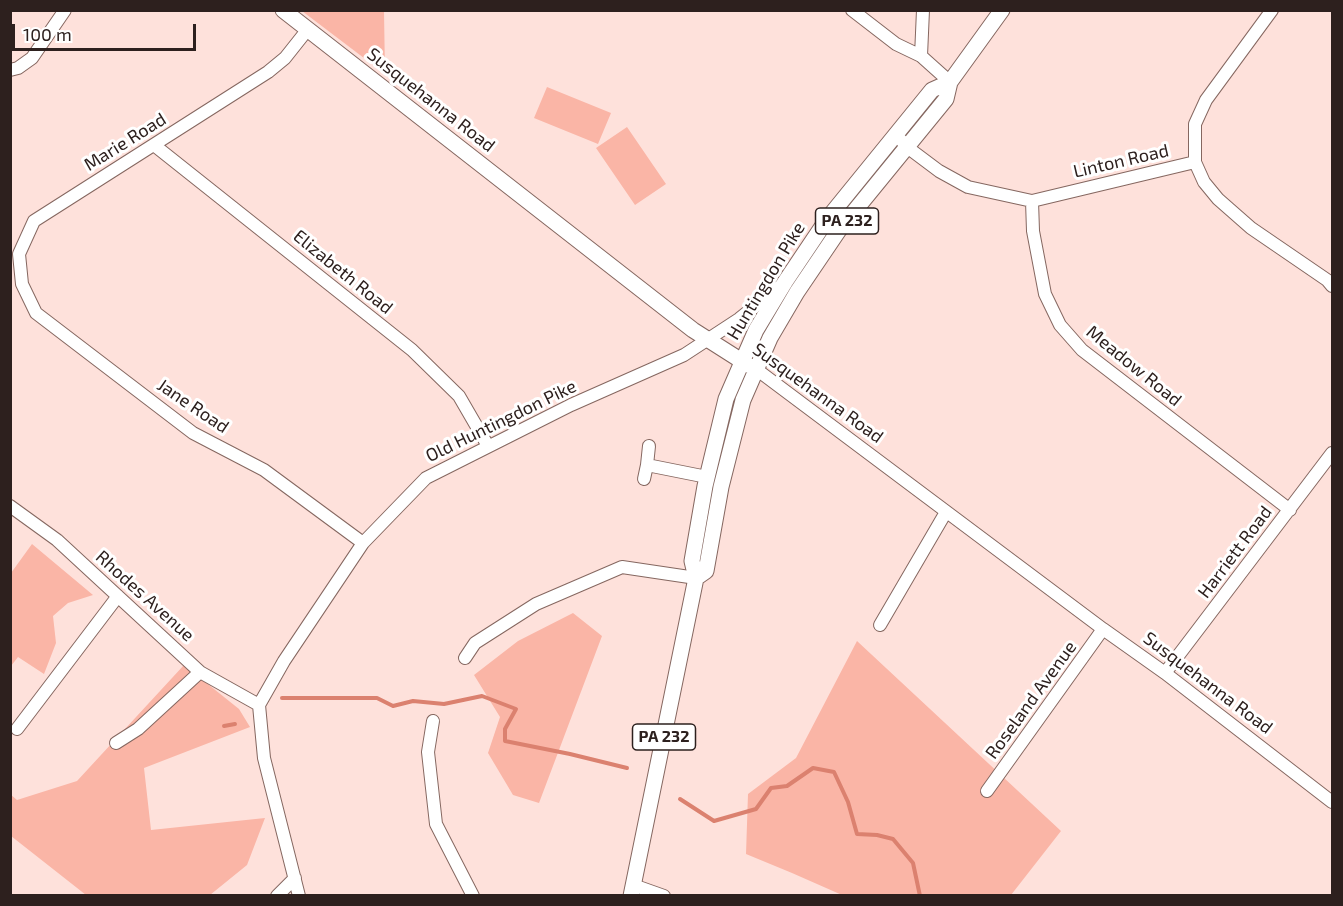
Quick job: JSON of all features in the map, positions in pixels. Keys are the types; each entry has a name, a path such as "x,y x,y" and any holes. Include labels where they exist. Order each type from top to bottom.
{"main road":[{"name":"Susquehanna Road","path":"283,10 707,340 756,369"},
{"name":"Huntingdon Pike","path":"696,578 706,571 721,487 743,400 770,338 797,292 839,230 946,99 950,82 1002,10"},
{"name":"Huntingdon Pike","path":"632,890 696,578 692,561 707,477 726,399 756,330 828,218 932,90 950,82"}],"street":[{"path":"10,70 18,68 32,58 65,10"},
{"path":"852,10 896,44 921,56 950,82"},
{"path":"921,56 923,10"},
{"path":"1195,162 1195,124 1206,100 1272,10"},
{"name":"Marie Road","path":"36,313 22,284 19,254 34,221 268,72 285,58 308,28"},
{"name":"Linton Road","path":"897,134 907,147 939,171 968,187 1032,201 1195,162 1204,182 1218,199 1251,228 1330,279"},
{"name":"Elizabeth Road","path":"154,145 412,350 459,396 488,446"},
{"name":"Meadow Road","path":"1032,201 1033,231 1045,294 1060,325 1082,350 1290,510"},
{"name":"Old Huntingdon Pike","path":"259,705 284,661 363,543 426,478 488,446 684,355 739,319 785,282"},
{"name":"Jane Road","path":"36,313 193,433 264,470 363,543"},
{"name":"Susquehanna Road","path":"756,369 1165,673 1332,802"},
{"path":"644,479 649,446"},
{"name":"Harriett Road","path":"1165,673 1332,453"},
{"path":"647,465 707,477"},
{"name":"Rhodes Avenue","path":"10,506 57,540 200,672 259,705"},
{"path":"880,625 946,512"},
{"path":"465,658 475,644 536,604 622,567 696,578"},
{"path":"17,729 118,597"},
{"name":"Roseland Avenue","path":"987,791 1103,629"},
{"path":"116,743 138,729 200,672"},
{"path":"259,705 264,758 299,896"},
{"path":"433,721 428,752 436,824 473,896"},
{"path":"277,896 295,878"},
{"path":"632,890 664,896"}],"shaded area":[{"path":"302,11 384,11 385,74"},
{"path":"547,87 611,113 598,144 534,118"},
{"path":"627,127 666,184 635,205 596,148"},
{"path":"32,544 93,595 68,603 53,616 56,643 44,674 18,657 11,666 11,573"},
{"path":"573,613 602,636 539,803 513,795 488,753 500,717 474,675 518,641"},
{"path":"857,641 1061,831 1011,895 842,895 746,854 748,794 796,758"},
{"path":"184,665 239,709 250,727 144,768 151,830 265,818 247,865 210,895 86,895 11,836 10,794 17,800 77,781"}],"waterway":[{"path":"282,698 377,698 393,706 413,701 444,704 482,696 516,709 505,729 505,741 627,768"},
{"path":"224,726 235,724"},
{"path":"680,799 714,821 756,809 771,788 787,786 813,768 834,772 848,802 857,834 893,839 913,863 920,896"}]}
